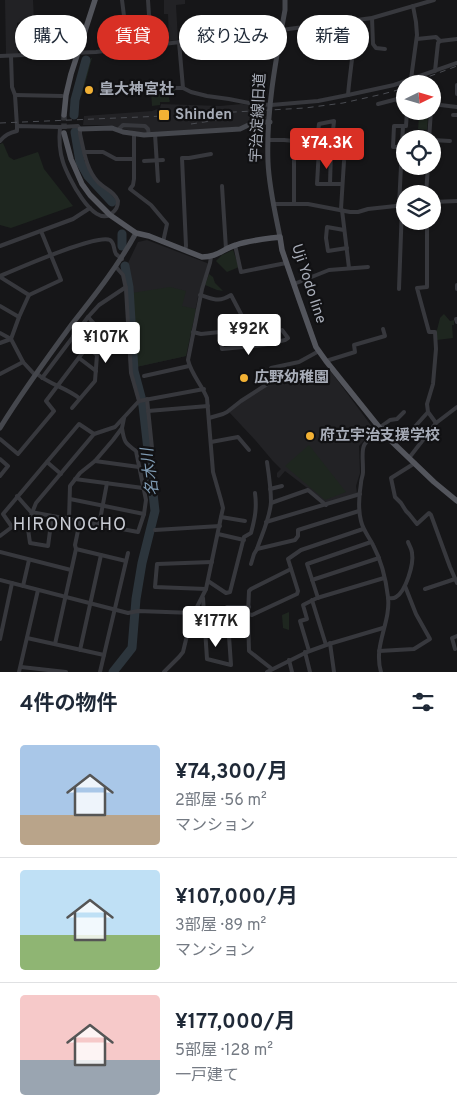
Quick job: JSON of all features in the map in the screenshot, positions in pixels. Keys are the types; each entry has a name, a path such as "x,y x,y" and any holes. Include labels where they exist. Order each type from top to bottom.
{"main road":[{"path":"87,25 96,0"},
{"path":"64,115 66,95 75,60"},
{"path":"64,134 71,159 82,184 110,215 136,233 149,236 202,257 211,257"},
{"name":"Uji Yodo line","path":"211,257 244,242 280,237 286,263 313,339 326,361 387,437 434,482 457,500"}],"street":[{"path":"122,0 124,15"},
{"path":"148,0 149,15"},
{"name":"宇治淀線旧道","path":"284,15 285,0"},
{"path":"369,18 434,0"},
{"path":"412,75 416,39 416,22 413,6"},
{"path":"372,18 373,44 376,48 385,49"},
{"path":"416,39 436,37 440,41 457,39"},
{"path":"435,71 438,43 440,41"},
{"path":"169,43 179,42"},
{"path":"0,56 15,56"},
{"path":"0,141 9,133 17,131 15,95 12,87 12,56"},
{"path":"181,60 183,88"},
{"name":"宇治淀線旧道","path":"276,60 271,105 268,161 273,204 280,237"},
{"path":"348,96 352,60"},
{"path":"423,75 457,63"},
{"path":"139,90 183,88 207,96 271,105 348,96 396,84"},
{"path":"457,85 457,94"},
{"path":"15,95 62,96"},
{"path":"378,104 396,99"},
{"path":"441,105 457,107"},
{"path":"396,147 393,147 394,126 406,126 406,120"},
{"path":"330,184 334,121 319,124 317,184 330,184 342,184"},
{"path":"17,126 78,126 80,129 112,128 152,135 240,129 255,122 270,122"},
{"path":"118,130 123,125 145,126 148,129 152,135 158,181"},
{"path":"403,126 403,130"},
{"path":"60,127 60,145 63,162 77,190 90,208 104,217 117,209 117,197 93,176 87,164 80,129"},
{"path":"134,133 134,179 130,189 151,205 166,222 163,242"},
{"path":"269,140 294,141 331,150"},
{"path":"294,141 294,204"},
{"path":"441,141 450,141"},
{"path":"84,152 103,152 116,159 134,159"},
{"path":"184,250 186,246 182,158 211,154"},
{"path":"144,161 163,160"},
{"path":"344,161 341,210 349,268"},
{"path":"222,186 226,249"},
{"path":"441,202 457,201"},
{"path":"273,204 318,205 350,212 396,207"},
{"path":"0,246 74,220 90,208"},
{"path":"344,230 327,227 328,251 347,248"},
{"path":"399,289 401,230"},
{"path":"427,230 427,287 417,288 428,332 435,332 434,374 428,412 436,423"},
{"path":"0,344 11,339 18,317 29,295 61,280 41,231"},
{"path":"0,428 35,374 122,259 136,233"},
{"path":"0,276 81,243 107,239 112,241 115,252 122,259"},
{"path":"235,245 241,272 286,263"},
{"path":"164,672 183,652 191,619 206,589 220,526 222,508 218,484 213,472 207,398 204,389 189,366 188,355 200,295 211,257"},
{"path":"116,267 123,275 126,287 131,373 139,401"},
{"path":"294,284 329,270 368,267"},
{"path":"0,276 29,295"},
{"path":"457,284 457,289"},
{"path":"42,378 99,305 126,287"},
{"path":"200,295 219,300 224,300 231,295 242,316 268,344"},
{"path":"0,306 18,317"},
{"path":"72,408 95,381 99,330 88,317"},
{"path":"193,332 201,334 220,332 232,330 236,326"},
{"path":"326,361 355,352 354,345 384,336 383,329"},
{"path":"220,332 222,349 268,344 288,338 282,330"},
{"path":"0,333 11,339 22,362 35,374 52,384 72,392 79,398"},
{"path":"73,336 97,355"},
{"path":"0,439 18,454 54,411 46,401 87,347"},
{"path":"209,418 227,412 272,381 272,368 299,362 319,350"},
{"path":"79,358 96,371"},
{"path":"0,374 22,362"},
{"path":"144,376 189,366"},
{"path":"52,516 48,546 30,543 28,529 31,512 36,503 94,434 115,427 139,401 204,389"},
{"path":"147,399 152,448"},
{"path":"148,411 208,406"},
{"path":"409,458 436,423 457,406"},
{"path":"381,672 379,651 387,615 388,598 379,558 363,529 359,511 363,473 362,447 390,420 397,419 404,412"},
{"path":"421,442 411,431 428,412"},
{"path":"0,414 6,419"},
{"path":"17,496 31,512 138,532 146,500 136,451 124,440 122,428 124,418"},
{"path":"0,536 12,526 3,514 79,424 94,434"},
{"path":"69,519 70,486 80,472 95,461 122,428"},
{"path":"211,442 238,437 249,450"},
{"path":"0,459 8,466 0,476"},
{"path":"95,461 139,467"},
{"path":"47,462 61,474"},
{"path":"251,564 271,503 267,462"},
{"path":"415,463 391,478 395,497 416,524 429,513 456,581 425,589"},
{"path":"75,479 143,488"},
{"path":"99,525 107,483"},
{"path":"270,489 282,486"},
{"path":"271,503 308,490 326,505"},
{"path":"208,581 226,593 230,592 244,537 251,533 256,515 255,493"},
{"path":"266,522 360,494"},
{"path":"70,498 144,514"},
{"path":"257,550 295,540 298,536 298,530 359,511"},
{"path":"221,517 245,521"},
{"path":"55,644 76,549 75,545 80,522"},
{"path":"155,530 220,526"},
{"path":"248,614 252,615 297,594 298,591 288,559 300,550 363,529"},
{"path":"218,534 244,540"},
{"path":"318,598 308,564 371,542"},
{"path":"388,598 396,597 405,586 410,573 413,559 408,542"},
{"path":"76,549 126,560"},
{"path":"0,552 71,570"},
{"path":"100,672 128,552"},
{"path":"80,650 102,555"},
{"path":"312,580 379,558"},
{"path":"23,586 29,560"},
{"path":"206,589 155,586 157,564 212,562"},
{"path":"272,669 249,651 249,592 251,588 291,568"},
{"path":"310,672 300,621 307,619 303,605 318,598 384,578"},
{"path":"0,580 128,613 138,611 194,613"},
{"path":"0,639 12,583"},
{"path":"379,651 414,649 430,639 416,614 405,586"},
{"path":"19,672 38,590"},
{"path":"203,595 208,659 231,665 227,607 248,607"},
{"path":"312,600 328,644 334,672"},
{"path":"266,672 328,644 383,628"},
{"path":"450,651 456,649 452,638 457,636"},
{"path":"27,638 104,655"},
{"path":"289,660 292,672"},
{"path":"21,667 66,672"}],"shaded area":[{"path":"5,0 33,0 34,15 15,15 15,54 6,54"},
{"path":"164,0 185,0 185,4 176,5 178,40 169,41 169,15 164,14"},
{"path":"91,58 82,95 78,100 88,61"},
{"path":"175,90 175,95 169,96 169,102 160,102 160,105 152,106 151,91"},
{"path":"161,104 220,106 242,104 259,107 268,106 267,120 240,127 143,134 109,125 83,125 84,116 152,111 160,108"},
{"path":"419,120 428,120 427,130 418,129"},
{"path":"3,143 9,157 14,160 38,152 44,169 73,206 11,228 0,225 0,144"},
{"path":"147,240 208,264 198,297 186,356 136,367 137,353 128,263 138,242"},
{"path":"233,250 239,267 227,272 216,261 222,255"},
{"path":"209,274 213,277 215,283 223,291 205,285"},
{"path":"170,287 186,291 182,306 196,309 186,356 136,367 137,353 132,293"},
{"path":"444,314 450,321 454,320 454,325 452,325 453,338 437,340 435,331 437,330 440,318"},
{"name":"府立宇治支援学校","path":"296,367 305,381 316,378 329,369 373,428 373,431 359,446 360,473 356,486 357,494 327,503 285,471 279,478 277,477 277,473 281,469 229,412 247,398"},
{"path":"309,445 346,492 325,500 285,466"},
{"path":"201,606 203,607 204,630 190,630 195,614"},
{"path":"289,612 289,630 283,628 282,615"}],"waterway":[{"name":"名木川","path":"74,115 75,100 86,60"},
{"name":"名木川","path":"75,132 80,162 88,176 112,202"},
{"name":"名木川","path":"122,234 122,246"},
{"name":"名木川","path":"113,672 132,648 136,599 142,563 155,511 143,406 134,371 129,287 125,266"}],"tunnel":[{"path":"64,115 64,131"}],"railway":[{"path":"433,75 457,66"},
{"path":"0,123 305,108 343,103 396,90"},
{"path":"191,124 224,119"}],"place":[{"name":"皇大神宮社","path":"89,90"},
{"name":"Shinden","path":"164,115"},
{"name":"広野幼稚園","path":"244,378"},
{"name":"府立宇治支援学校","path":"310,436"}],"district":[{"name":"HIRONOCHO","path":"70,525"}]}
